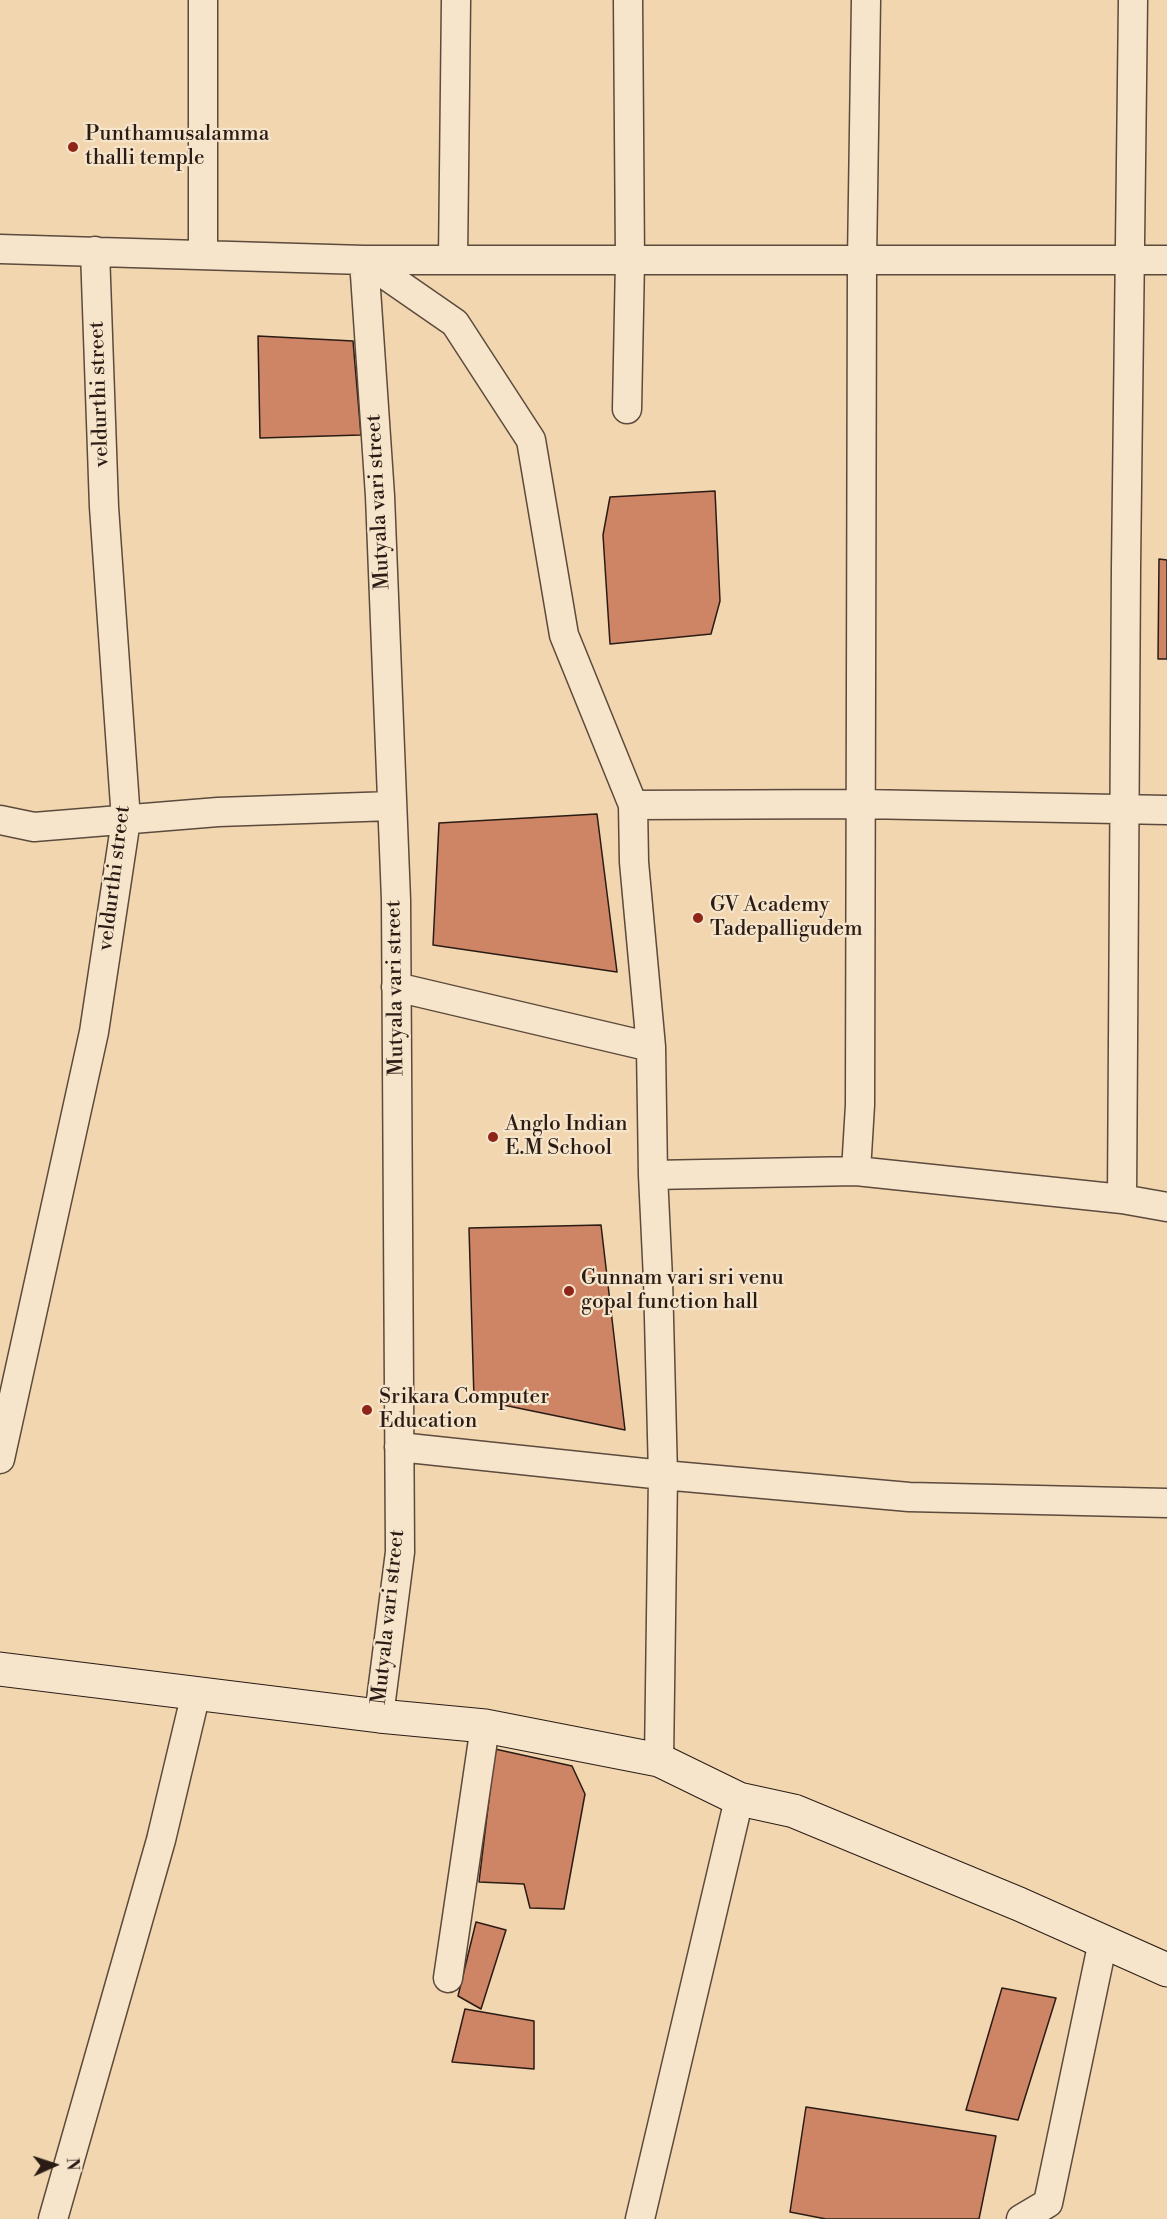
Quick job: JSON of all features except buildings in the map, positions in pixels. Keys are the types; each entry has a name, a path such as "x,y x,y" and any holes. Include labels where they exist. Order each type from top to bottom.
{"street":[{"path":"203,0 203,254"},
{"path":"453,260 456,0"},
{"path":"627,409 630,261 628,0"},
{"path":"856,1171 860,1105 862,261 866,0"},
{"path":"1122,1198 1133,0"},
{"path":"0,249 364,260 1167,260"},
{"name":"veldurthi street","path":"0,1459 94,1032 126,820 104,507 95,251"},
{"path":"364,260 455,323 531,440 564,635 633,805 634,862 651,1047 652,1175 658,1279 663,1475 660,1761"},
{"name":"Mutyala vari street","path":"364,260 380,496 396,900 400,1552 379,1716"},
{"path":"633,805 862,804 1167,810"},
{"path":"0,820 34,827 218,812 392,806"},
{"path":"396,987 651,1047"},
{"path":"652,1175 856,1171 1122,1198 1167,1207"},
{"path":"399,1447 663,1475 909,1497 1167,1503"},
{"path":"0,1669 379,1716 485,1726 660,1761 739,1799 794,1811 1018,1904 1167,1970"},
{"path":"53,2219 161,1840 196,1693"},
{"path":"448,1978 485,1726"},
{"path":"640,2219 739,1799"},
{"path":"1021,2219 1048,2203 1103,1941"}],"place":[{"name":"Punthamusalamma thalli temple","path":"73,147"},
{"name":"GV Academy Tadepalligudem","path":"698,918"},
{"name":"Anglo Indian E.M School","path":"493,1137"},
{"name":"Gunnam vari sri venu gopal function hall","path":"569,1291"},
{"name":"Srikara Computer Education","path":"367,1410"}]}
